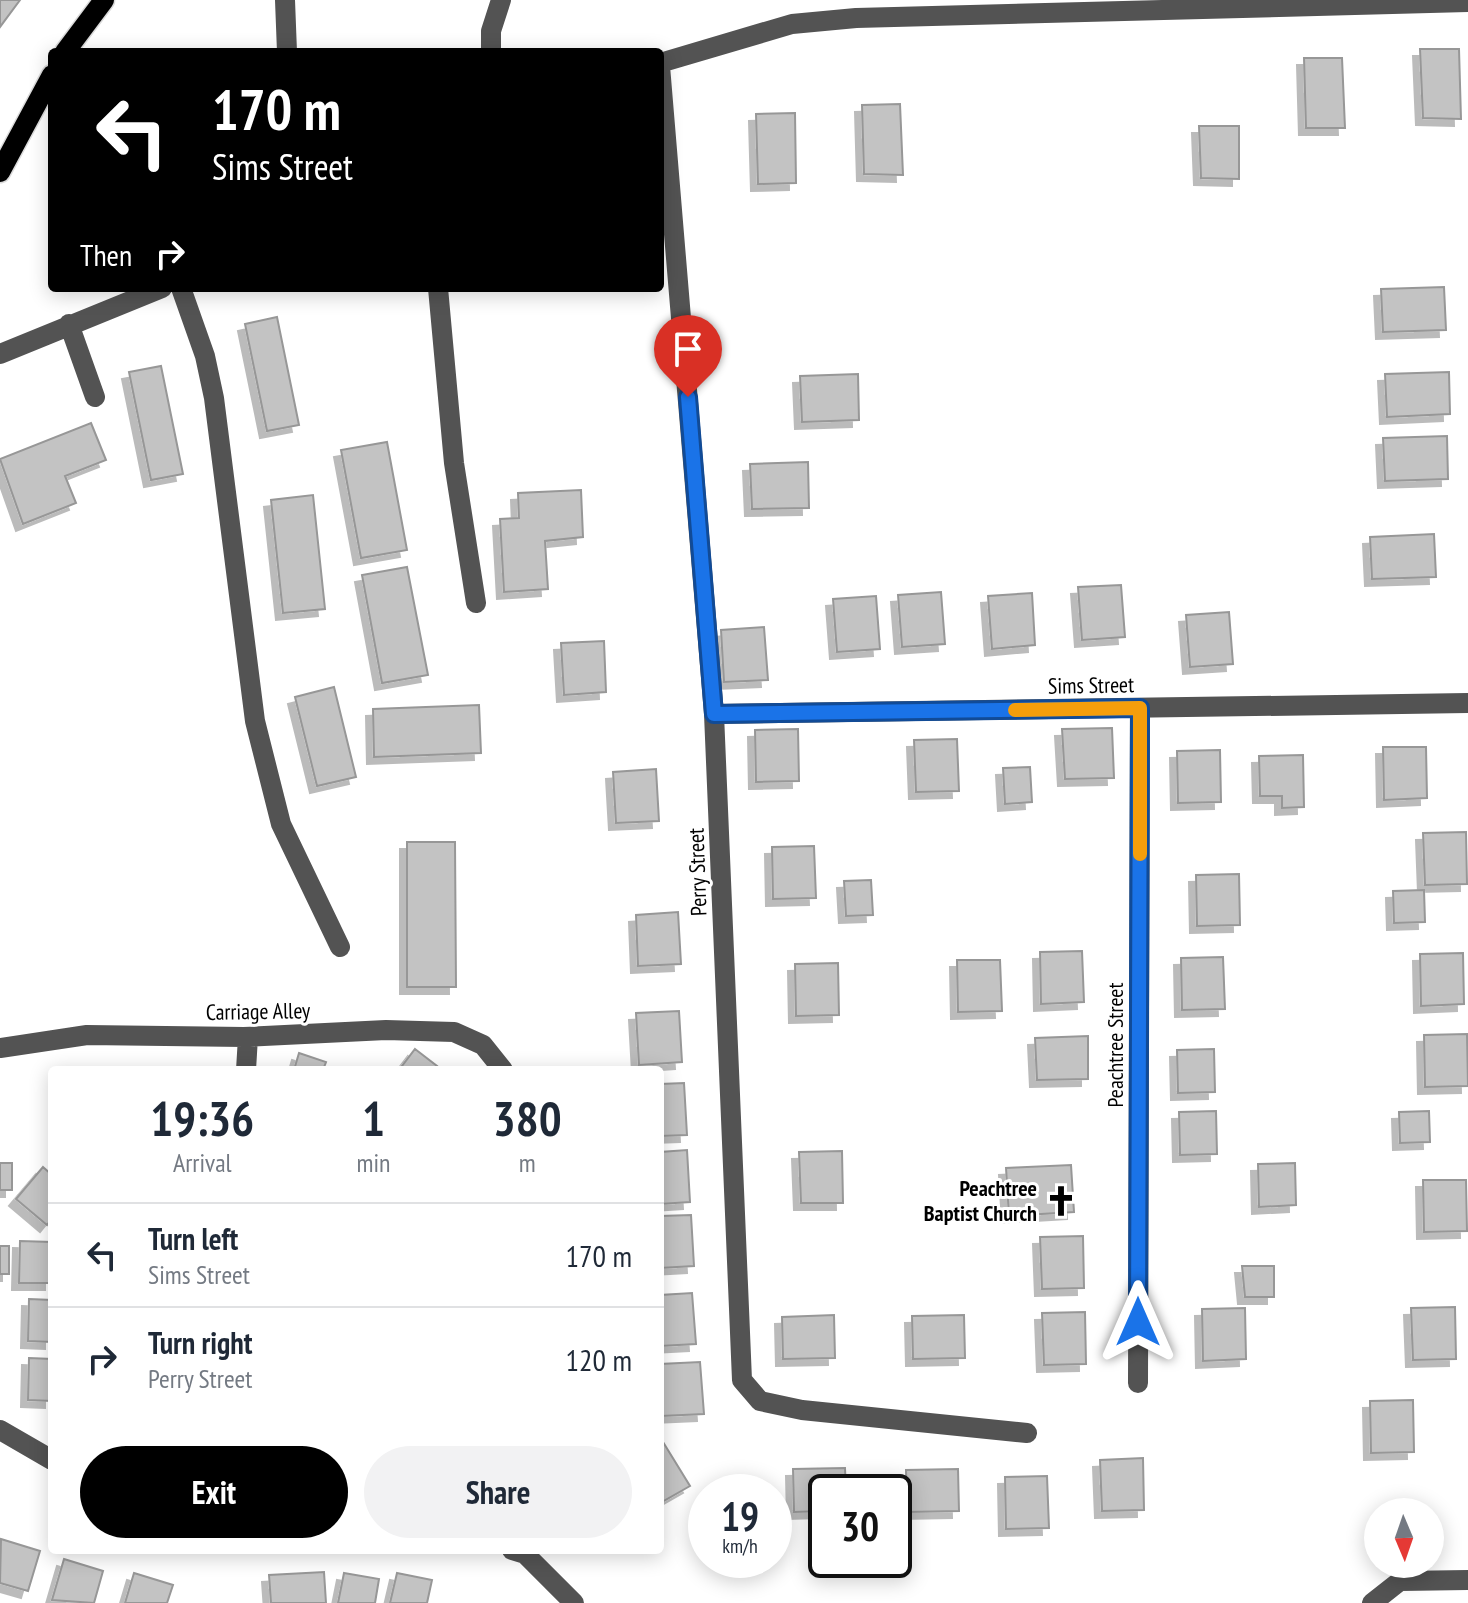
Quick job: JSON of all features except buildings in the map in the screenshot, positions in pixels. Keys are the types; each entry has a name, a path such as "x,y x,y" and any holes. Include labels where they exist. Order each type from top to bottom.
{"main road":[{"path":"68,48 104,0"},
{"path":"0,172 48,82"}],"street":[{"path":"285,0 287,48"},
{"path":"491,48 491,31 501,0"},
{"path":"664,64 792,24 856,18 1468,2"},
{"name":"Perry Street","path":"664,113 714,714 742,1380 760,1401 802,1410 1027,1433"},
{"path":"0,354 152,292"},
{"path":"182,292 205,356 214,398 255,721 281,824 340,947"},
{"path":"438,292 454,463 476,603"},
{"path":"69,324 95,397"},
{"name":"Sims Street","path":"714,714 1468,703"},
{"name":"Peachtree Street","path":"1138,1383 1140,708"},
{"name":"Carriage Alley","path":"0,1048 87,1035 248,1037 386,1030 454,1032 483,1045 500,1066"},
{"path":"246,1066 248,1037"},
{"path":"0,1430 48,1458"},
{"path":"524,1554 574,1603"},
{"path":"1372,1603 1400,1581 1468,1580"}],"slow traffic":[{"path":"1015,710 1140,708 1140,854"}],"place":[{"name":"Peachtree Baptist Church","path":"1061,1201"}],"route":[{"path":"688,397 714,714 1140,708 1138,1322"}]}
